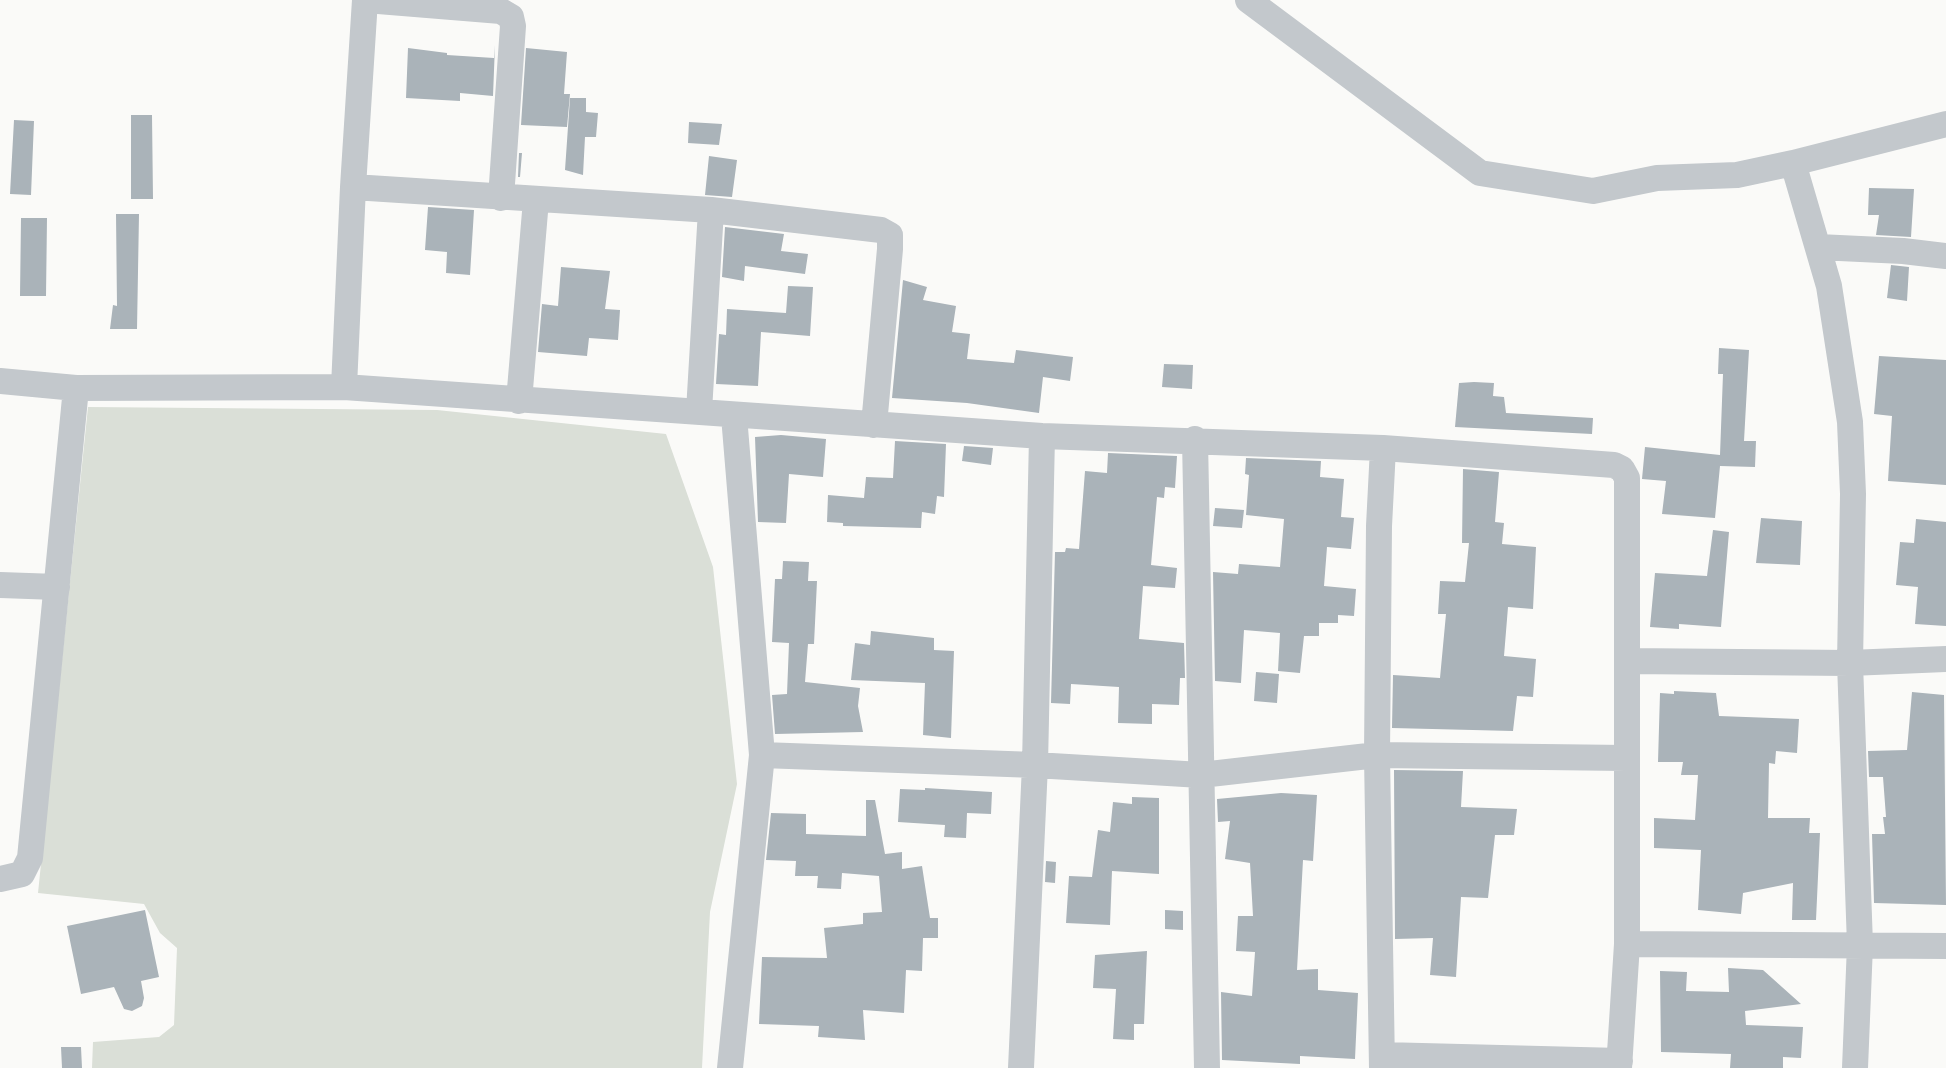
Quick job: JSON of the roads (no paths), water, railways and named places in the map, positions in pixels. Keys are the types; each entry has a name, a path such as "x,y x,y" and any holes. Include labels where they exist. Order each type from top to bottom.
{"street":[{"path":"344,387 352,187 366,0 501,11 511,17 513,26 501,198"},
{"path":"1248,0 1480,173 1593,191 1658,178 1737,175 1946,124"},
{"path":"1793,163 1828,286 1850,422 1853,494 1850,663 1860,945 1855,1068"},
{"path":"352,187 711,210 882,230 890,235 874,425"},
{"path":"519,401 536,200"},
{"path":"699,411 711,210"},
{"path":"1818,247 1903,251 1946,256"},
{"path":"0,381 76,388 344,387 1042,436 1195,439 1383,448 1614,465 1622,469 1627,478 1627,945 1620,1065 1382,1061 1377,755 1379,526 1383,448"},
{"path":"0,879 22,874 30,858 76,388"},
{"path":"730,1068 762,755 734,416"},
{"path":"1021,1068 1035,765 1042,436"},
{"path":"1195,439 1207,1068"},
{"path":"0,585 57,586"},
{"path":"1627,661 1850,663 1946,658"},
{"path":"762,755 1035,765 1201,776 1377,755 1626,758"},
{"path":"1627,945 1946,946"}]}
